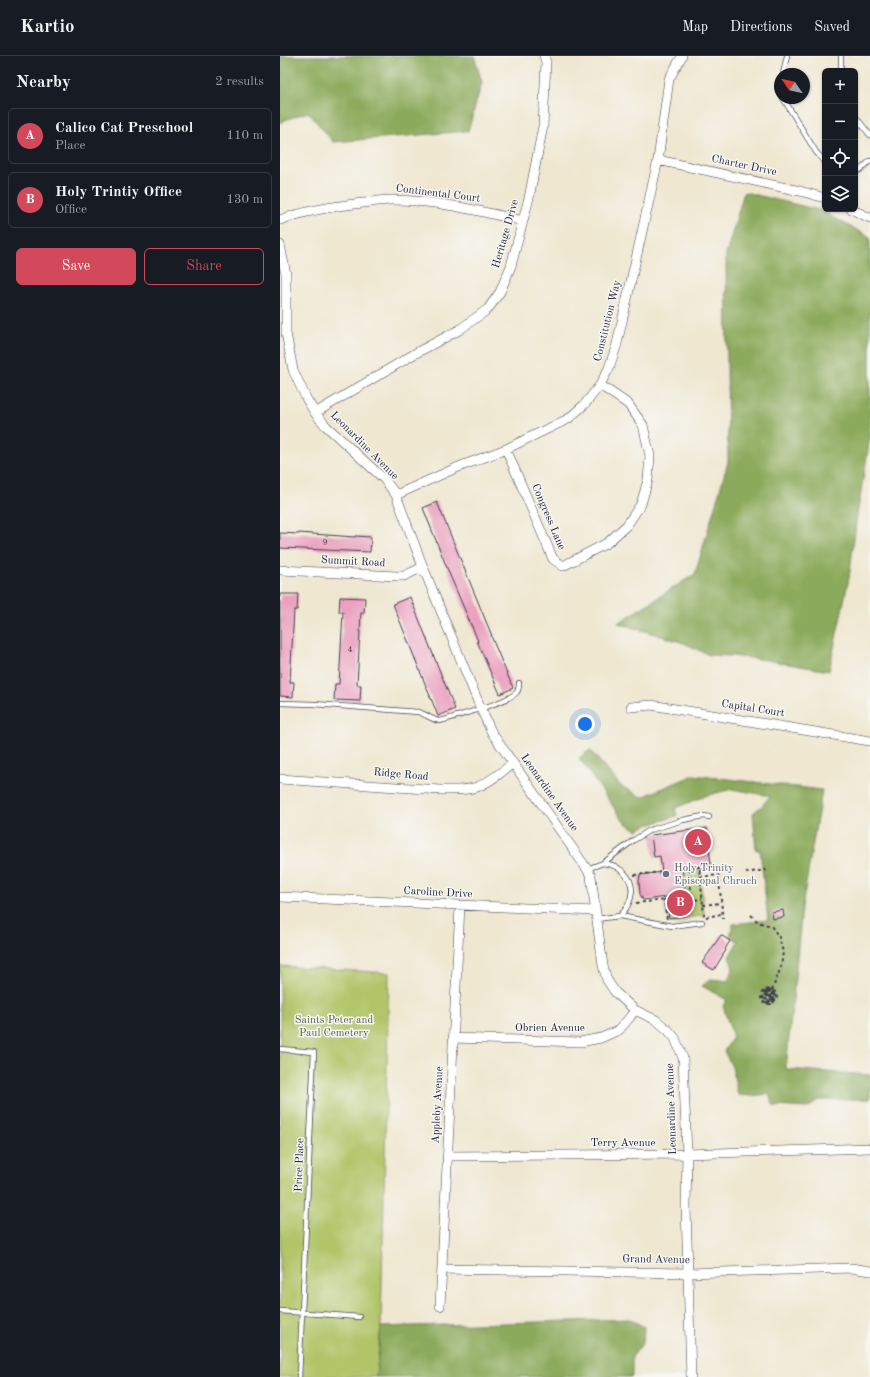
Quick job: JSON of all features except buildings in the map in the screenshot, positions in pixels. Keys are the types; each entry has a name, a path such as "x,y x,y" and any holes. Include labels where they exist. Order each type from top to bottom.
{"street":[{"name":"Heritage Drive","path":"315,412 416,353 459,330 488,309 500,292 511,266 529,198 543,126 546,62 544,56"},
{"name":"Constitution Way","path":"396,495 456,468 506,449 568,419 585,404 600,385 609,368 617,344 658,160 669,79 682,56"},
{"name":"Charter Drive","path":"658,160 822,197"},
{"name":"Continental Court","path":"280,220 312,211 390,200 426,202 474,210 523,221"},
{"path":"857,212 870,218"},
{"name":"Leonardine Avenue","path":"280,245 286,274 286,333 292,370 306,398 326,426 384,479 396,495 480,709 492,733 591,876 603,966 607,980 615,992 635,1010 656,1020 668,1030 675,1038 683,1058 687,1154 691,1377"},
{"name":"Congress Lane","path":"506,449 553,559 563,566 608,543 627,525 641,504 648,480 650,456 643,425 636,415 628,404 600,385"},
{"name":"Summit Road","path":"280,570 404,576 423,567"},
{"name":"Capital Court","path":"632,707 651,705 870,741"},
{"name":"Ridge Road","path":"280,779 440,790 460,790 477,787 497,776 513,763"},
{"name":"Caroline Drive","path":"280,897 460,906 596,915"},
{"name":"Appleby Avenue","path":"440,1306 460,906"},
{"name":"Obrien Avenue","path":"454,1038 580,1042 601,1038 619,1030 635,1010"},
{"name":"Terry Avenue","path":"448,1156 687,1154 870,1148"},
{"name":"Grand Avenue","path":"442,1269 688,1273 851,1268 870,1271"}],"lane":[{"path":"784,68 787,56"},
{"path":"841,56 841,68"},
{"path":"787,104 812,146 822,158"},
{"path":"858,120 870,135"},
{"path":"858,171 870,162"},
{"path":"280,703 314,704 418,712 436,720 440,720 480,709 513,695 518,690 519,683"},
{"path":"587,869 604,863 634,840 650,830 683,820 704,816 709,817"},
{"path":"604,863 619,868 630,881 632,894 629,904 620,916"},
{"path":"596,915 620,916 672,926 702,922"},
{"name":"Price Place","path":"280,1049 314,1052 303,1312"},
{"path":"280,1311 359,1318"},
{"path":"300,1377 303,1312"}],"path":[{"path":"679,870 699,867 703,905 702,916 722,914"},
{"path":"689,868 692,901"},
{"path":"699,870 709,869 711,872 718,871 723,919"},
{"path":"746,873 765,870 768,872"},
{"path":"626,876 662,872"},
{"path":"700,877 719,875"},
{"path":"684,902 702,899"},
{"path":"629,904 665,900 667,920 673,919"},
{"path":"703,905 722,903"},
{"path":"751,915 758,922 771,926 779,937 783,952 781,967 771,993 773,996 768,1001 765,998 765,994 769,992 764,993 770,990 766,990 762,996 763,1000 765,1003 763,999 763,995 766,1001 770,1002 774,1000 772,1002 766,1003 770,1004 773,1002 776,996 773,991 774,998 772,992 773,990 777,995 776,1000 772,1004 768,1004 763,1002 762,1000 761,997 762,992 764,990 771,989 769,994 766,995 769,994 767,997 768,998"}],"green space":[{"path":"280,56 474,56 482,82 468,131 333,142 308,112 280,123"},
{"path":"744,192 819,210 870,237 870,438 858,509 849,578 829,671 766,660 709,655 684,643 618,623 695,574 728,462 726,254"},
{"path":"590,750 621,786 642,797 694,775 822,790 802,907 786,1069 870,1075 870,1099 819,1100 808,1108 774,1106 769,1094 751,1096 738,1095 732,1067 724,1051 733,1037 723,1006 727,1000 702,986 711,979 728,981 733,968 729,957 738,941 730,936 733,924 768,920 760,850 756,850 753,813 762,806 770,796 732,789 708,795 675,808 677,816 637,830 624,822 579,758"},
{"path":"699,867 704,914 701,916 686,918 682,887 685,887 684,877 679,870"},
{"name":"Saints Peter and Paul Cemetery","path":"280,966 389,973 381,1327 376,1377 280,1377"},
{"path":"630,1319 644,1327 643,1343 632,1357 632,1377 376,1377 381,1327"}],"place":[{"name":"Calico Cat Preschool","path":"698,842"},
{"name":"Holy Trinity Episcopal Chruch","path":"666,874"},
{"name":"Holy Trintiy Office","path":"680,903"}]}
